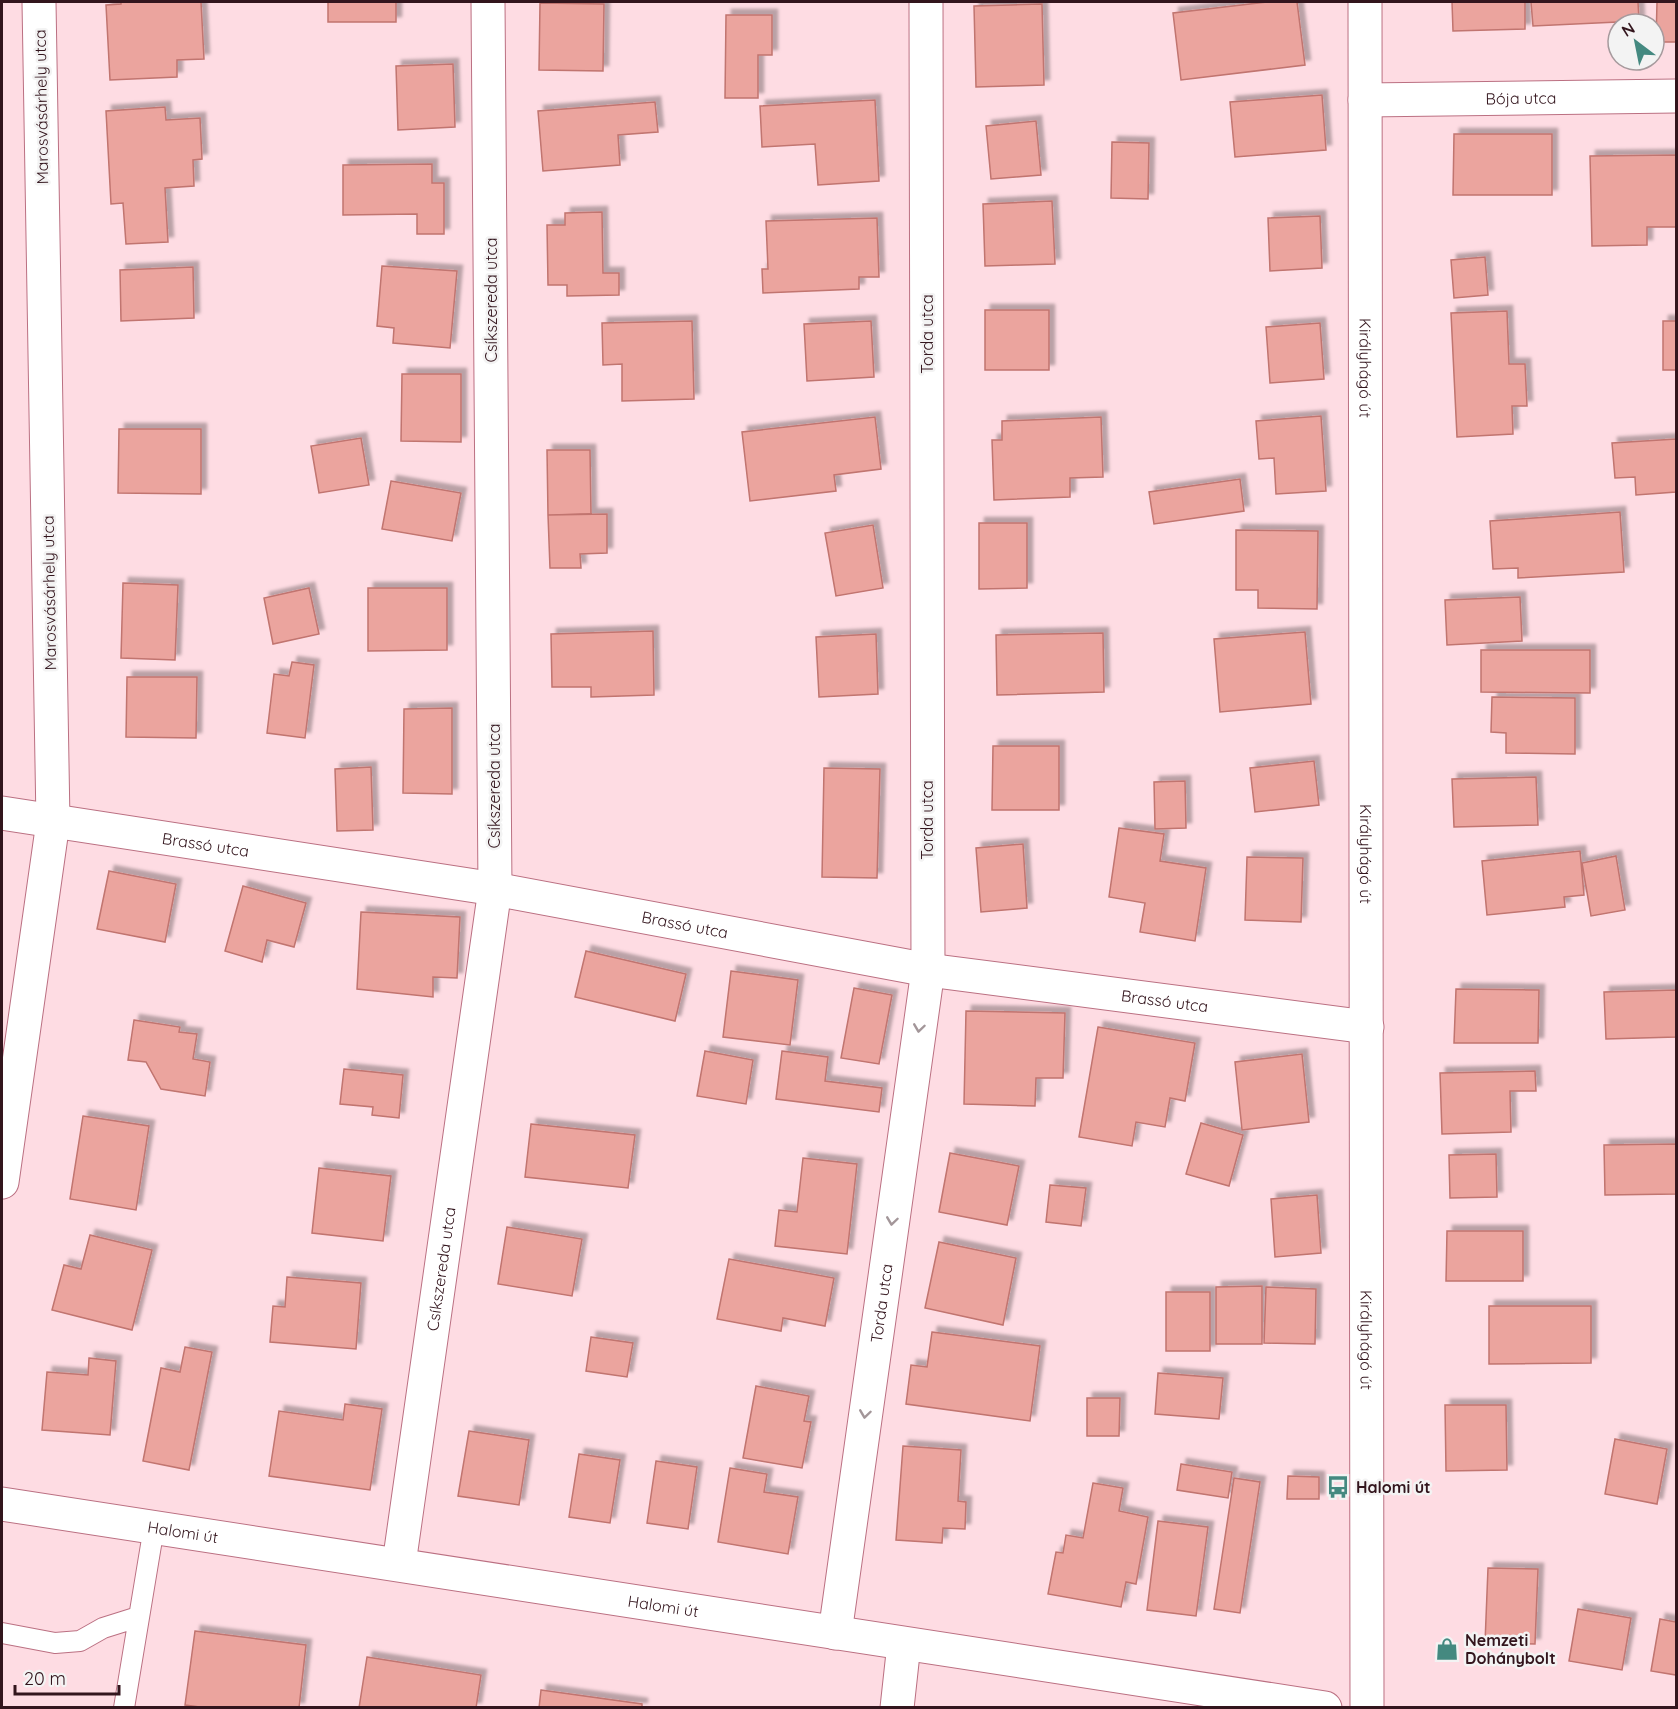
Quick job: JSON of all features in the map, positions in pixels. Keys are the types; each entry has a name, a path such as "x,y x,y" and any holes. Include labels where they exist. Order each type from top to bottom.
{"street":[{"name":"Marosvásárhely utca","path":"2,1182 53,822 39,2"},
{"name":"Csíkszereda utca","path":"399,1564 495,890 488,2"},
{"name":"Torda utca","path":"835,1633 928,970 926,2"},
{"name":"Királyhágó út","path":"1365,2 1367,1707"},
{"name":"Bója utca","path":"1365,100 1677,96"},
{"name":"Brassó utca","path":"2,813 495,890 928,970 1367,1027"},
{"name":"Halomi út","path":"2,1504 1324,1707"},
{"path":"897,1707 904,1644"}],"lane":[{"path":"124,1707 153,1527"},
{"path":"2,1633 55,1643 80,1641 103,1628 138,1617"}],"building":[{"path":"121,2 201,2 204,59 177,60 177,77 110,80 106,5 121,4"},
{"path":"328,2 396,2 396,22 328,22"},
{"path":"1267,2 1297,2 1305,65 1181,80 1173,13"},
{"path":"1452,2 1525,2 1525,29 1453,31"},
{"path":"1531,2 1638,2 1639,12 1606,12 1606,23 1533,26"},
{"path":"1657,2 1676,2 1676,42 1666,42 1666,12 1657,12"},
{"path":"540,3 604,4 603,71 539,70"},
{"path":"1042,4 1044,85 976,87 974,6"},
{"path":"726,15 772,15 772,55 758,55 758,98 725,98"},
{"path":"453,64 455,127 398,130 396,66"},
{"path":"1322,95 1326,150 1235,157 1230,102"},
{"path":"875,100 879,181 818,185 815,144 762,147 760,106"},
{"path":"655,102 658,132 618,135 620,165 543,171 538,111"},
{"path":"165,107 166,120 200,118 202,159 193,160 194,186 165,188 168,242 126,244 123,203 111,204 106,111"},
{"path":"1036,121 1041,175 991,179 986,126"},
{"path":"1454,134 1552,134 1552,195 1453,195"},
{"path":"1112,142 1149,143 1148,199 1111,198"},
{"path":"1676,155 1676,227 1647,227 1647,245 1592,246 1590,156"},
{"path":"432,164 432,183 444,183 444,234 417,234 417,214 343,215 343,165"},
{"path":"1052,201 1055,264 985,266 983,204"},
{"path":"602,212 603,273 619,273 619,295 567,296 567,285 548,285 547,225 565,225 565,213"},
{"path":"1320,216 1322,268 1270,271 1268,218"},
{"path":"877,218 879,277 859,277 859,289 763,293 762,269 768,269 766,221"},
{"path":"1485,257 1488,295 1454,298 1451,260"},
{"path":"382,266 457,271 450,348 393,343 394,328 377,326"},
{"path":"193,267 194,318 121,321 120,270"},
{"path":"985,310 1049,310 1049,370 985,370"},
{"path":"1507,311 1509,364 1525,364 1527,406 1512,406 1513,434 1457,437 1451,313"},
{"path":"692,321 694,399 622,401 622,364 603,365 602,323"},
{"path":"871,321 874,377 807,381 804,324"},
{"path":"1663,321 1676,321 1676,370 1663,370"},
{"path":"1320,323 1324,379 1270,383 1266,327"},
{"path":"402,374 461,374 461,442 401,441"},
{"path":"1321,416 1326,491 1276,494 1274,458 1259,459 1256,421"},
{"path":"875,417 881,469 834,475 836,491 750,501 742,432"},
{"path":"1101,417 1103,477 1070,478 1070,497 994,500 992,440 1002,440 1002,421"},
{"path":"119,429 201,429 201,494 118,493"},
{"path":"361,438 369,485 319,493 311,446"},
{"path":"1676,439 1676,492 1636,495 1635,477 1615,478 1612,443"},
{"path":"547,450 590,450 591,514 548,515"},
{"path":"1240,479 1244,511 1154,524 1149,492"},
{"path":"391,481 461,493 452,541 382,529"},
{"path":"1620,512 1624,572 1518,578 1518,568 1493,569 1490,521"},
{"path":"607,514 607,553 580,554 581,568 550,568 548,515"},
{"path":"979,523 1027,523 1027,588 979,589"},
{"path":"873,525 883,588 836,596 825,533"},
{"path":"1236,530 1318,531 1317,609 1258,608 1258,590 1236,590"},
{"path":"123,583 178,585 175,660 121,658"},
{"path":"309,588 319,634 273,644 264,598"},
{"path":"368,588 447,588 447,650 368,651"},
{"path":"1520,597 1522,641 1447,645 1445,600"},
{"path":"653,631 654,695 591,697 591,687 552,687 551,634"},
{"path":"1305,632 1311,704 1220,712 1214,639"},
{"path":"1103,633 1104,692 997,695 996,635"},
{"path":"876,634 878,694 819,697 816,637"},
{"path":"1481,650 1590,650 1590,693 1481,692"},
{"path":"292,662 314,665 305,738 267,733 274,674 289,676"},
{"path":"127,677 197,677 196,738 126,737"},
{"path":"1492,697 1575,698 1575,754 1506,753 1506,733 1491,732"},
{"path":"452,708 452,794 403,793 404,709"},
{"path":"993,746 1059,746 1059,810 992,810"},
{"path":"1314,761 1319,805 1255,812 1250,768"},
{"path":"371,767 373,830 337,831 335,769"},
{"path":"824,768 880,769 877,878 822,877"},
{"path":"1536,777 1538,825 1454,827 1452,779"},
{"path":"1185,781 1186,828 1155,829 1154,782"},
{"path":"1119,828 1164,834 1160,861 1206,868 1195,941 1140,932 1145,903 1109,897"},
{"path":"1023,844 1027,908 981,912 976,848"},
{"path":"1580,851 1584,895 1564,897 1565,907 1487,915 1482,861"},
{"path":"1616,856 1625,910 1591,916 1582,863"},
{"path":"1247,857 1303,858 1301,922 1245,920"},
{"path":"109,871 176,884 165,942 97,929"},
{"path":"243,886 306,903 294,947 267,940 262,962 225,951"},
{"path":"361,912 460,917 457,978 433,977 433,997 357,989"},
{"path":"586,951 686,974 675,1021 575,997"},
{"path":"731,971 798,980 790,1045 723,1037"},
{"path":"854,988 892,995 879,1064 841,1058"},
{"path":"1456,989 1539,990 1538,1043 1454,1043"},
{"path":"1676,990 1676,1037 1606,1039 1604,992"},
{"path":"966,1011 1065,1013 1063,1078 1036,1078 1035,1106 964,1104"},
{"path":"134,1020 180,1027 179,1032 197,1034 193,1059 210,1062 205,1096 161,1089 146,1062 128,1060"},
{"path":"1098,1027 1195,1043 1185,1101 1170,1098 1165,1127 1136,1122 1132,1146 1079,1137"},
{"path":"705,1051 753,1060 746,1104 697,1096"},
{"path":"782,1051 828,1057 825,1081 882,1088 879,1112 776,1099"},
{"path":"1302,1054 1309,1122 1242,1130 1235,1062"},
{"path":"344,1069 403,1075 399,1118 372,1115 373,1107 340,1104"},
{"path":"1535,1071 1536,1091 1510,1091 1511,1132 1442,1134 1440,1073"},
{"path":"83,1116 149,1126 136,1210 70,1199"},
{"path":"1201,1123 1243,1135 1229,1186 1186,1174"},
{"path":"531,1124 635,1135 628,1188 525,1177"},
{"path":"1676,1144 1676,1194 1605,1195 1604,1145"},
{"path":"950,1153 1019,1166 1007,1225 939,1212"},
{"path":"1496,1154 1497,1197 1450,1198 1449,1155"},
{"path":"803,1158 857,1164 847,1254 775,1246 779,1210 797,1212"},
{"path":"319,1168 391,1176 383,1241 312,1233"},
{"path":"1050,1185 1086,1188 1081,1226 1046,1222"},
{"path":"1317,1195 1321,1253 1275,1257 1271,1199"},
{"path":"507,1227 582,1239 572,1296 498,1284"},
{"path":"1447,1231 1523,1231 1523,1281 1446,1281"},
{"path":"90,1235 152,1250 132,1330 52,1310 64,1265 81,1269"},
{"path":"939,1242 1016,1258 1003,1325 925,1308"},
{"path":"729,1259 834,1278 825,1326 783,1318 781,1331 717,1319"},
{"path":"287,1277 361,1283 356,1349 270,1342 273,1306 285,1307"},
{"path":"1262,1286 1262,1344 1216,1344 1216,1287"},
{"path":"1266,1287 1316,1289 1315,1344 1264,1343"},
{"path":"1166,1292 1210,1292 1210,1351 1166,1351"},
{"path":"1489,1306 1591,1306 1591,1363 1489,1364"},
{"path":"932,1332 1040,1346 1030,1421 906,1404 911,1365 927,1367"},
{"path":"591,1337 633,1343 627,1377 586,1371"},
{"path":"185,1347 212,1352 189,1470 143,1461 161,1368 180,1372"},
{"path":"89,1358 116,1361 110,1435 42,1430 47,1372 88,1375"},
{"path":"1158,1373 1223,1378 1219,1419 1155,1414"},
{"path":"756,1386 809,1396 804,1421 811,1422 802,1468 743,1458"},
{"path":"1087,1398 1120,1398 1119,1436 1087,1436"},
{"path":"345,1404 382,1409 370,1490 269,1476 279,1411 343,1420"},
{"path":"1445,1405 1506,1405 1507,1470 1446,1471"},
{"path":"469,1431 529,1440 519,1505 458,1496"},
{"path":"1615,1439 1667,1449 1657,1504 1605,1494"},
{"path":"903,1446 961,1450 958,1501 966,1502 965,1529 943,1528 942,1543 896,1540"},
{"path":"579,1454 620,1460 610,1523 569,1517"},
{"path":"656,1461 697,1467 688,1529 647,1523"},
{"path":"1181,1464 1232,1472 1228,1498 1177,1490"},
{"path":"730,1468 767,1474 764,1492 798,1497 788,1554 718,1542"},
{"path":"1288,1476 1319,1477 1319,1499 1287,1499"},
{"path":"1234,1478 1260,1482 1240,1613 1214,1609"},
{"path":"1093,1483 1123,1488 1119,1511 1148,1517 1136,1584 1126,1582 1121,1607 1048,1594 1056,1552 1063,1553 1066,1535 1083,1538"},
{"path":"1158,1521 1208,1527 1196,1616 1147,1610"},
{"path":"1488,1568 1538,1569 1535,1644 1485,1643"},
{"path":"1578,1609 1631,1618 1622,1670 1569,1661"},
{"path":"1660,1619 1676,1622 1676,1675 1651,1671"},
{"path":"195,1631 306,1645 299,1708 207,1708 185,1705"},
{"path":"367,1657 481,1675 476,1708 359,1708"},
{"path":"541,1690 642,1704 642,1708 539,1708"}],"place":[{"name":"Halomi út","path":"1338,1487"},
{"name":"Nemzeti Dohánybolt","path":"1447,1649"}]}
